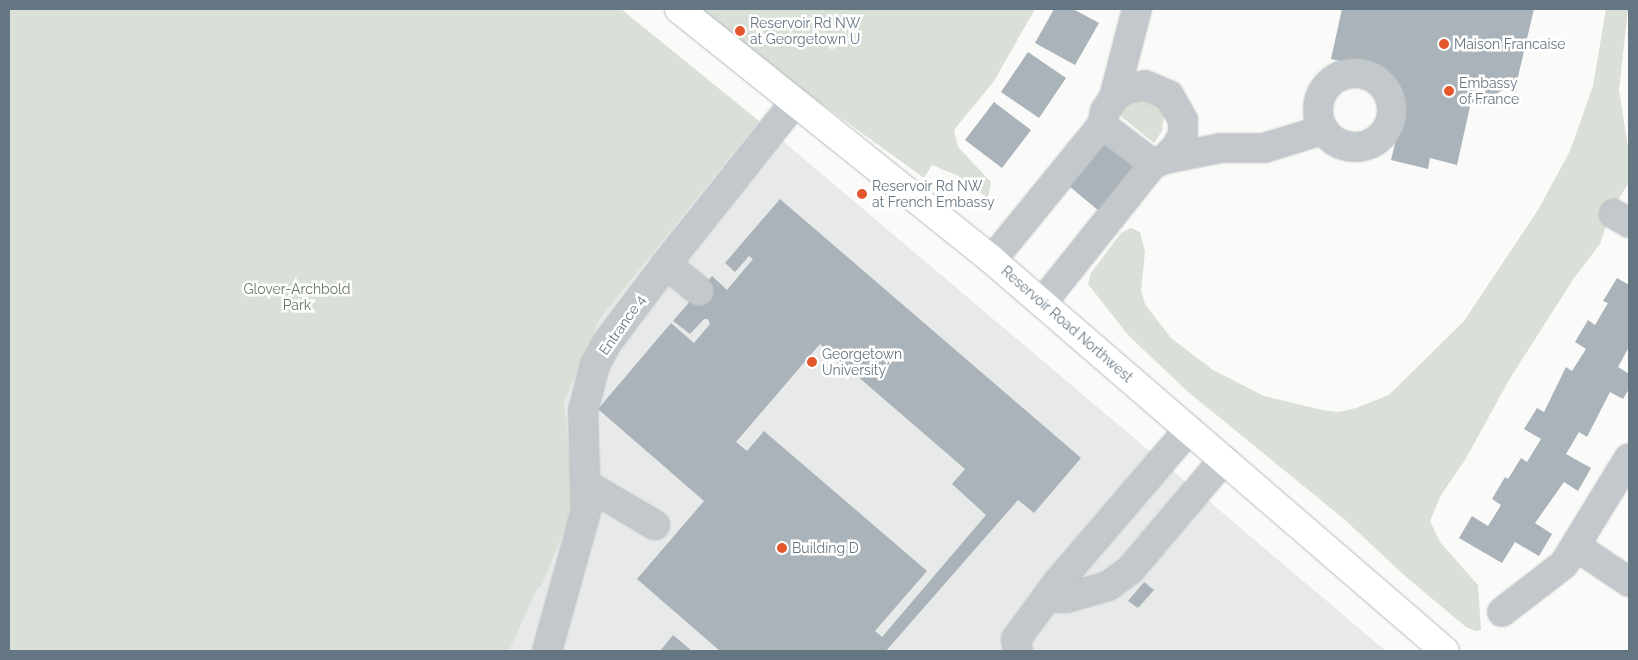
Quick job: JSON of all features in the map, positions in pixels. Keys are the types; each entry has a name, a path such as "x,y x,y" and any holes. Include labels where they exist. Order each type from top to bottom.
{"main road":[{"name":"Reservoir Road Northwest","path":"679,9 992,260 1445,651"}],"street":[{"path":"1114,98 1137,9"},
{"path":"992,260 1102,125 1105,111 1114,98 1125,89 1145,85 1169,95 1178,106 1183,134 1042,303"},
{"name":"Entrance 4","path":"547,651 584,523 588,486 583,411 590,377 606,344 666,264 795,102"},
{"path":"1102,125 1159,161 1221,148 1264,148 1323,130"},
{"path":"666,264 699,292"},
{"path":"1018,651 1016,639 1046,598 1189,429"},
{"path":"1502,612 1564,564 1577,547 1629,458"},
{"path":"1046,598 1066,598 1108,586 1130,570 1224,459"},
{"path":"588,486 654,525"},
{"path":"1577,547 1629,582"}],"shaded area":[{"name":"Georgetown University","path":"759,121 1386,651 509,651 575,505 564,403 599,320"}],"green space":[{"name":"Glover-Archbold Park","path":"9,9 621,9 759,121 599,320 564,403 575,505 541,587 538,587 509,651 9,651"},
{"path":"701,9 1035,9 994,81 954,130 958,147 991,182 988,198 956,175 932,165 924,178 794,84"},
{"path":"1606,9 1628,9 1619,90 1629,154 1628,184 1611,211 1600,244 1574,278 1509,380 1465,460 1441,495 1430,521 1440,542 1478,585 1481,630 1476,631 1466,627 1405,576 1344,519 1187,391 1128,335 1088,284 1091,273 1121,233 1131,228 1140,232 1145,252 1141,291 1145,304 1171,338 1213,370 1264,396 1322,410 1339,412 1356,408 1389,395 1464,321 1538,210 1570,151 1593,86"},
{"path":"1134,97 1157,101 1164,115 1162,131 1154,143 1118,114"}],"building":[{"path":"1054,9 1073,9 1099,23 1075,65 1035,43"},
{"name":"Embassy of France","path":"1342,9 1534,9 1517,81 1480,104 1471,102 1457,165 1430,158 1428,169 1391,160 1405,102 1385,71 1331,59"},
{"path":"1028,52 1066,78 1039,118 1001,92"},
{"path":"994,102 1031,130 1002,168 965,140"},
{"path":"1100,136 1137,166 1099,211 1063,181"},
{"path":"780,199 1081,458 1034,513 1018,500 886,651 720,651 637,579 704,501 598,409 671,323 694,343 710,324 708,319 704,319 690,334 673,321 712,276 727,290 753,259 749,256 735,272 725,263","holes":["820,344 965,469 952,484 986,515 882,637 875,631 927,571 764,431 747,451 736,442"]},
{"path":"1617,278 1629,285 1629,347 1618,367 1629,374 1629,389 1623,399 1610,392 1587,437 1579,432 1566,454 1591,468 1578,491 1564,482 1535,523 1552,534 1539,556 1515,542 1502,563 1459,538 1472,516 1488,526 1501,505 1492,499 1505,477 1508,479 1521,458 1527,462 1541,439 1524,429 1537,408 1544,412 1566,367 1572,371 1586,349 1575,342 1588,320 1595,325 1608,303 1603,301"},
{"path":"1144,582 1154,590 1138,608 1128,601"},
{"path":"673,635 692,651 660,651"}],"place":[{"name":"Reservoir Rd NW at Georgetown U","path":"740,31"},
{"name":"Maison Francaise","path":"1444,44"},
{"name":"Embassy of France","path":"1449,91"},
{"name":"Reservoir Rd NW at French Embassy","path":"862,194"},
{"name":"Georgetown University","path":"812,362"},
{"name":"Building D","path":"782,548"}]}
